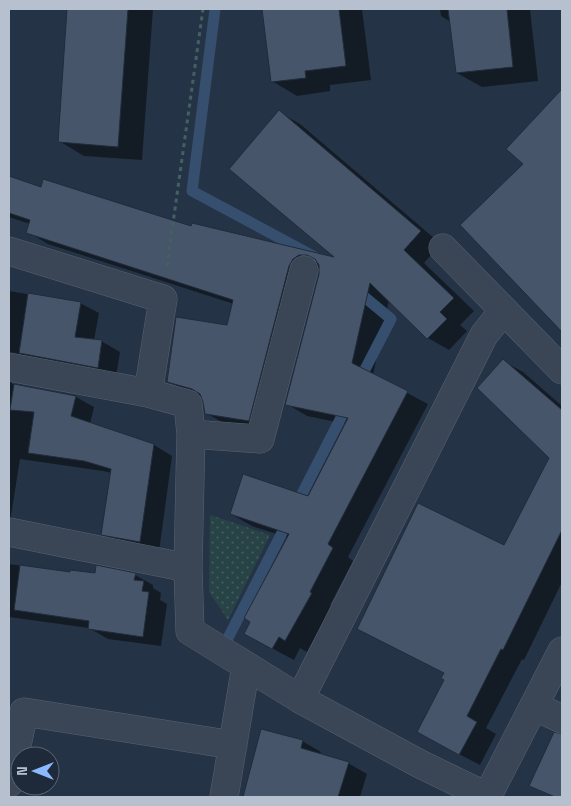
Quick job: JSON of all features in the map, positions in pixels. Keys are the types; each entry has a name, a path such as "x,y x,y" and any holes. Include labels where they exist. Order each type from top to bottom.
{"street":[{"path":"443,248 562,370"},
{"path":"9,251 162,299 148,393"},
{"path":"191,434 260,439 304,270"},
{"path":"306,686 484,334 503,311"},
{"path":"9,366 148,393 188,404 191,434 188,568 190,631 246,666 306,686 454,789 488,797 562,652"},
{"path":"9,532 188,568"},
{"path":"224,797 246,666"},
{"path":"534,706 562,719"},
{"path":"9,783 24,712 233,746"}],"path":[{"path":"162,299 203,9"}],"green space":[{"path":"210,515 270,535 228,620 209,592"}],"building":[{"path":"67,9 128,9 118,147 58,142"},
{"path":"262,9 339,9 346,66 305,71 306,78 271,82"},
{"path":"448,9 507,9 513,67 456,73"},
{"path":"562,89 562,332 460,225 523,164 506,149"},
{"path":"279,110 421,231 404,250 454,298 440,312 447,319 427,339 370,283 352,363 408,391 328,544 333,548 310,592 312,593 285,641 279,637 272,649 244,634 250,622 244,618 289,534 230,514 243,474 308,496 348,418 285,405 319,274 319,265 315,259 307,255 299,255 293,259 289,266 249,421 205,414 200,394 192,389 167,382 176,317 227,325 233,300 26,233 30,220 9,213 9,176 41,187 43,179 191,226 192,223 334,257 229,169"},
{"path":"28,293 81,302 75,337 102,340 98,368 19,353"},
{"path":"503,359 562,410 562,530 503,650 501,649 467,716 477,722 459,755 417,732 444,680 441,678 444,673 357,629 418,503 504,545 549,458 477,388"},
{"path":"14,384 76,396 71,416 154,444 140,542 101,535 111,469 84,461 28,453 34,412 10,410"},
{"path":"20,565 70,572 70,570 95,573 96,565 136,573 134,580 144,581 142,591 149,592 143,637 88,629 89,621 14,610"},
{"path":"261,729 303,740 301,748 349,762 338,797 243,797"},
{"path":"554,732 562,734 562,797 555,797 529,786"}],"waterway":[{"path":"215,9 192,191 315,257"},
{"path":"355,289 391,319 358,383"},
{"path":"226,642 348,404"}]}
